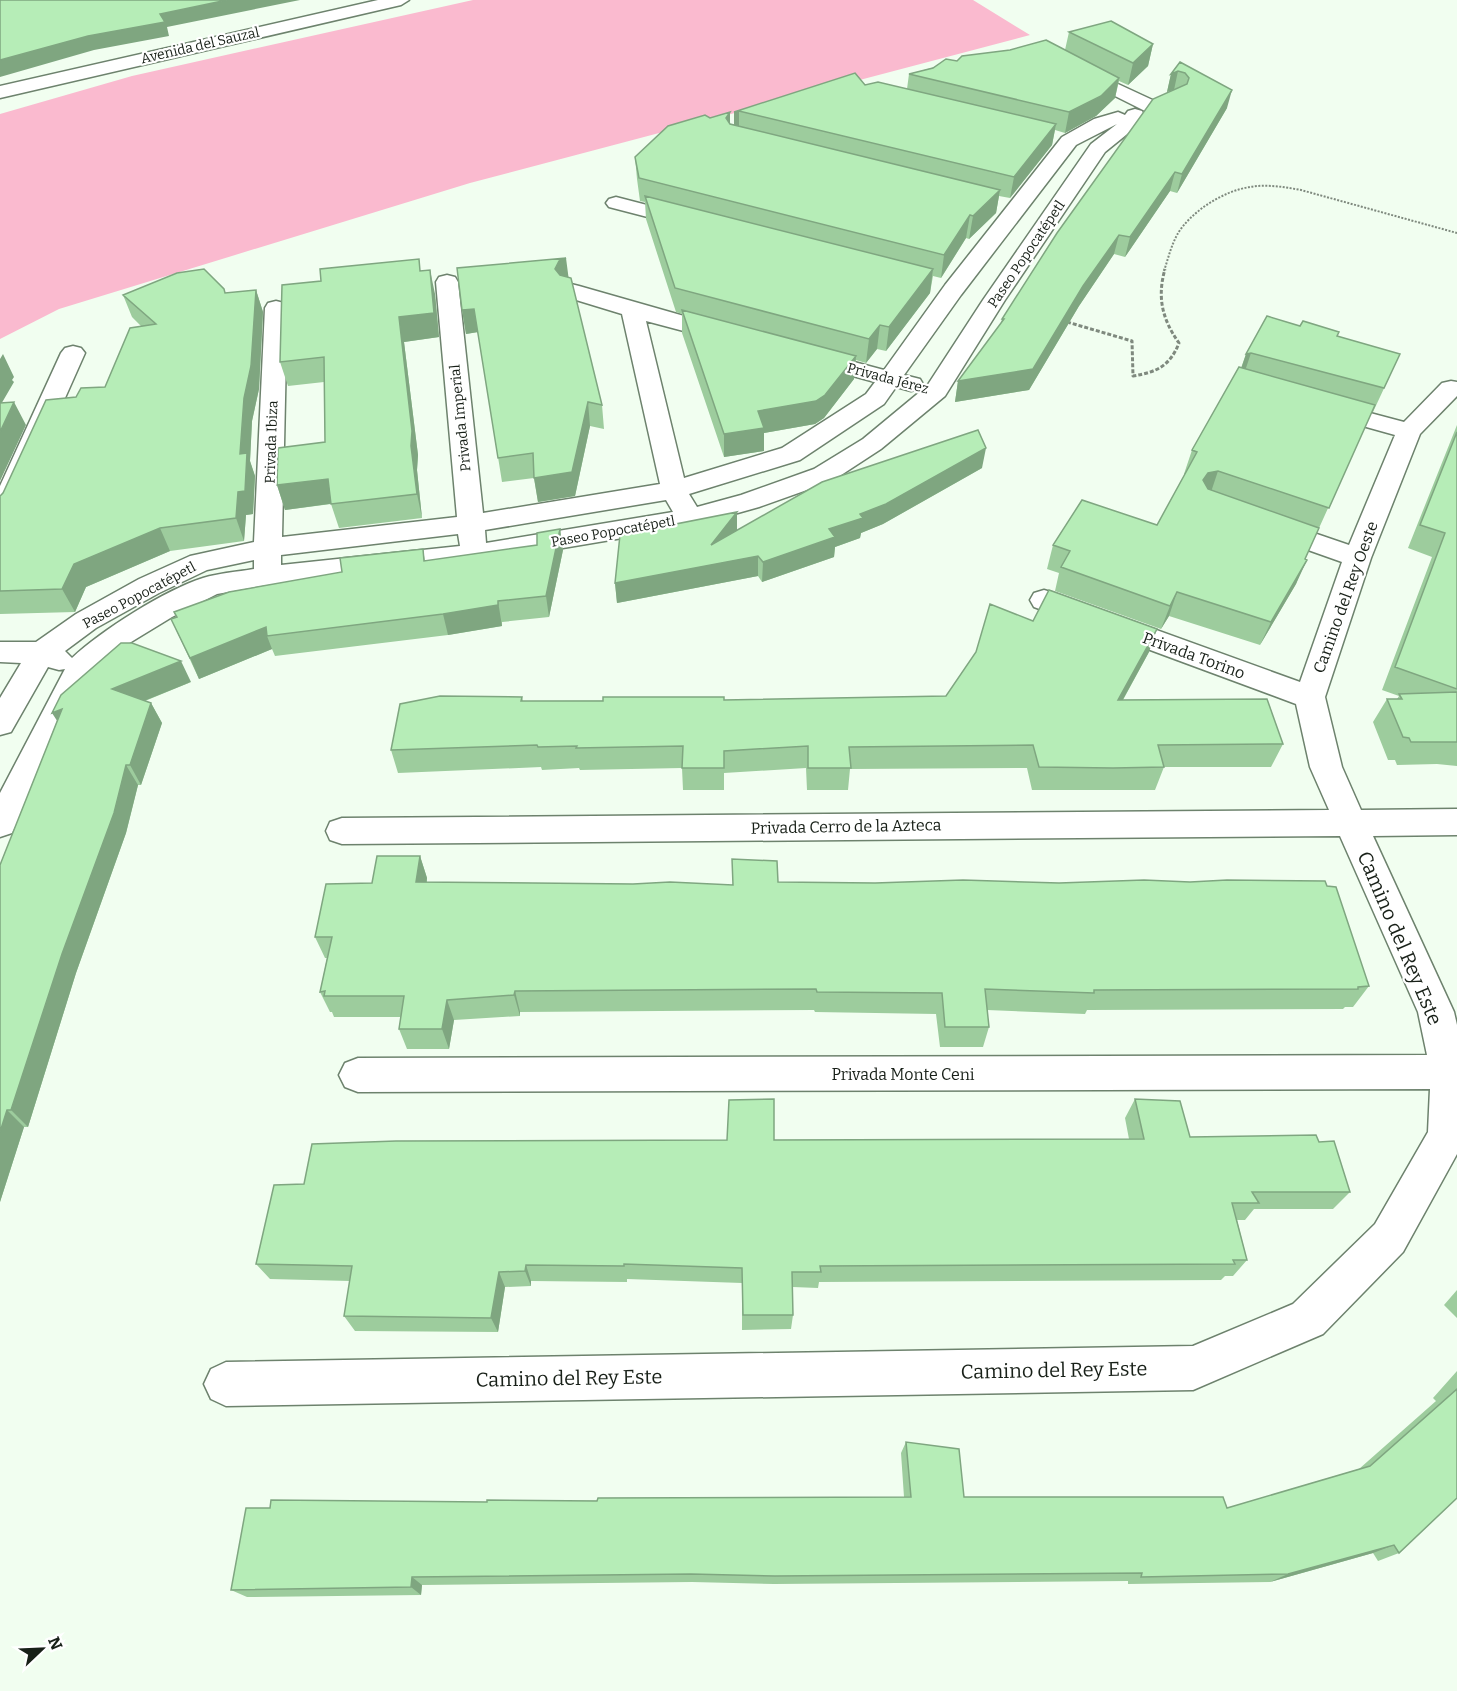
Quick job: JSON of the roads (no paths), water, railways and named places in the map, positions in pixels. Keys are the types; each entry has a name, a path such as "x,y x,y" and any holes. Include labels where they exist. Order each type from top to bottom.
{"street":[{"name":"Avenida del Sauzal","path":"0,92 76,72 401,0"},
{"path":"1066,64 1144,111"},
{"name":"Paseo Popocatépetl","path":"0,824 80,668 103,646 162,610 210,586 267,562 471,524 674,490 791,454 875,399 891,379 941,287 1008,207 1058,138 1144,111 1173,98"},
{"name":"Paseo Popocatépetl","path":"0,724 42,653 86,621 149,586 200,562 267,562 474,554 688,518 750,501 823,475 872,444 936,390 994,300 1098,148 1144,111"},
{"path":"1058,138 1098,148"},
{"path":"616,203 709,227"},
{"path":"1008,207 1051,217"},
{"name":"Privada Imperial","path":"447,282 474,554"},
{"path":"941,287 994,300"},
{"path":"571,291 632,310 746,340"},
{"name":"Privada Ibiza","path":"267,562 276,308"},
{"path":"632,310 674,490 688,518"},
{"name":"Privada Jérez","path":"792,352 936,390"},
{"path":"2,506 74,353"},
{"name":"Camino del Rey Oeste","path":"1310,697 1357,558 1409,431 1451,388"},
{"path":"1298,401 1409,431"},
{"path":"1251,520 1357,558"},
{"name":"Privada Torino","path":"1044,600 1310,697"},
{"path":"0,652 42,653 80,668"},
{"path":"1310,697 1326,767 1351,822"},
{"name":"Camino del Rey Este","path":"226,1384 1193,1368 1308,1318 1389,1238 1447,1135 1449,1072 1436,1012 1351,822"},
{"name":"Privada Cerro de la Azteca","path":"342,831 1457,822"},
{"name":"Privada Monte Ceni","path":"358,1076 1449,1072"}]}
